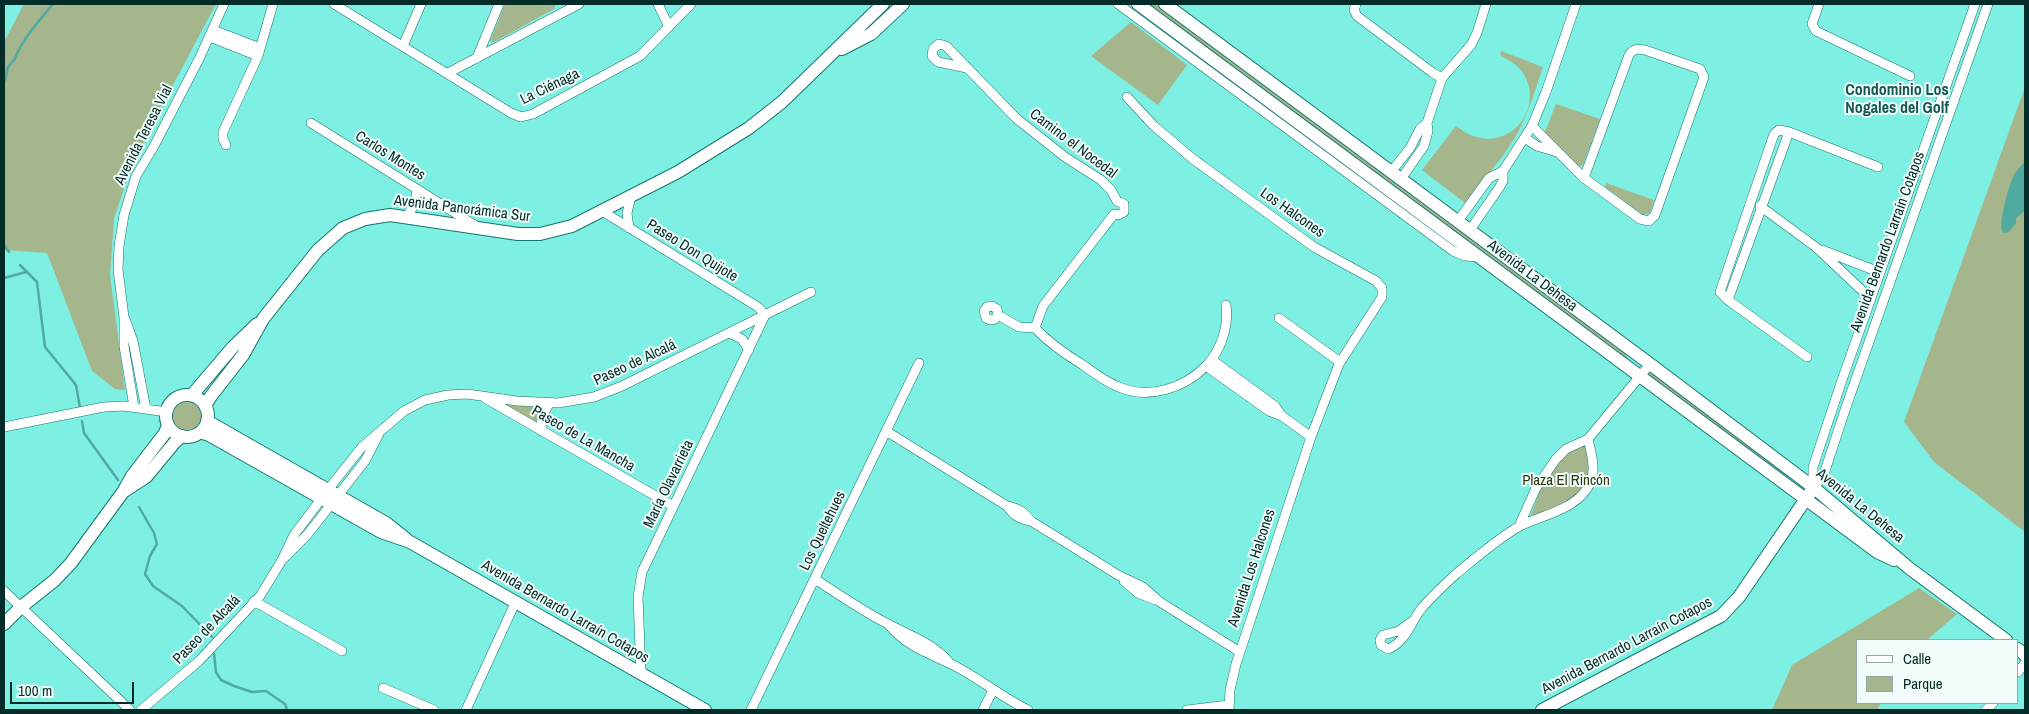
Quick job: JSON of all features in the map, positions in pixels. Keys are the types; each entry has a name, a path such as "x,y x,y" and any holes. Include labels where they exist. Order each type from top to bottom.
{"street":[{"name":"Avenida Teresa Vial","path":"134,407 124,346 124,316 119,282 119,246 124,215 129,193 136,176 153,148 224,4"},
{"path":"226,145 223,132 259,52 273,4"},
{"name":"La Ciénaga","path":"334,4 514,115 525,116 635,59 649,49 691,4"},
{"path":"403,46 421,4"},
{"path":"477,58 499,4"},
{"path":"658,4 669,26"},
{"name":"Avenida Panorámica Sur","path":"192,396 233,346 263,319 318,250 335,234 350,225 365,219 390,215 407,216 518,234 540,234 572,226 678,172 749,128 782,102 884,4"},
{"name":"Avenida Panorámica Sur","path":"827,58 871,34 903,4"},
{"path":"1118,4 1226,76"},
{"name":"Avenida La Dehesa","path":"1138,4 1226,76 1480,257 1877,552 1910,568"},
{"name":"Avenida La Dehesa","path":"1165,4 1650,364 1813,488 1910,568 2005,639"},
{"path":"1356,4 1354,10 1356,16 1433,74 1442,78"},
{"path":"1396,175 1418,154 1426,138 1426,123 1442,78 1471,45 1477,33 1486,4"},
{"path":"1470,230 1502,183 1504,171 1532,126 1546,92 1576,4"},
{"path":"1819,4 1812,24 1816,31 1910,76"},
{"name":"Avenida Bernardo Larraín Cotapos","path":"1813,488 1813,467 1850,354 1975,4"},
{"name":"Avenida Bernardo Larraín Cotapos","path":"1542,710 1721,616 1734,604 1813,488 1823,477 1988,4"},
{"path":"448,73 573,5"},
{"path":"211,33 259,52"},
{"path":"1532,126 1584,178 1642,220 1648,221 1652,219 1704,77 1700,69 1645,50 1637,49 1632,51 1584,178"},
{"name":"Camino el Nocedal","path":"967,68 1037,136 1074,164 1101,180 1111,190 1117,201 1111,205 1114,214 1043,306 1034,328"},
{"name":"Los Halcones","path":"1126,97 1154,126 1201,164 1314,247 1376,281 1382,288 1382,297 1340,362 1311,437"},
{"name":"Carlos Montes","path":"311,123 480,228"},
{"path":"1396,175 1420,129 1426,123"},
{"path":"1808,357 1720,294 1775,132 1778,130 1789,132 1878,168"},
{"path":"1728,300 1789,132"},
{"path":"1525,138 1537,146 1557,152"},
{"path":"1410,148 1418,154"},
{"path":"1922,153 1935,158"},
{"path":"1458,221 1491,177 1504,171"},
{"path":"407,216 415,204 417,189"},
{"path":"629,228 626,213 631,196"},
{"path":"1477,196 1485,197 1489,203"},
{"path":"1751,200 1817,248 1870,298"},
{"name":"Paseo Don Quijote","path":"602,211 758,308 765,315"},
{"path":"1817,248 1879,272"},
{"name":"Paseo de Alcalá","path":"141,710 199,661 263,591 282,560 301,542 330,497 365,461 379,434 404,411 425,400 448,395 481,396 549,404 587,399 612,391 811,292"},
{"path":"998,315 1019,327 1034,328 1050,343 1105,379 1127,390 1145,392 1171,388 1188,381 1209,363 1219,348 1224,332 1227,314 1226,305"},
{"name":"María Olavarrieta","path":"641,674 638,598 645,564 765,315"},
{"name":"Avenida Teresa Vial","path":"124,316 133,341 146,409"},
{"path":"1279,318 1340,362"},
{"name":"Avenida Panorámica Sur","path":"206,406 211,396 243,355 263,319"},
{"path":"729,333 742,339 749,350"},
{"path":"1850,354 1863,359"},
{"name":"Los Queltehues","path":"751,710 919,363"},
{"path":"1209,363 1269,411 1282,416 1311,437"},
{"path":"1519,526 1536,488 1556,459 1566,449 1588,439 1650,364"},
{"path":"1841,383 1853,388"},
{"path":"4,624 21,607 47,587 71,563 123,492 132,476 165,433 168,425 166,412 170,404 176,398 184,395 200,400 206,406 204,426 192,436 182,436 174,432 168,425"},
{"name":"Paseo de La Mancha","path":"481,396 673,506"},
{"path":"541,431 542,416 549,404"},
{"path":"4,427 104,407 134,407 166,412"},
{"name":"Avenida Bernardo Larraín Cotapos","path":"204,426 209,435 272,464 330,497 381,532 410,542 514,603 705,710"},
{"path":"886,431 1006,506 1013,515 1031,522 1118,575 1143,587 1160,602 1240,652"},
{"path":"123,492 146,477 182,436"},
{"name":"Avenida Los Halcones","path":"1229,708 1232,677 1311,437"},
{"path":"1412,622 1441,588 1464,567 1519,526 1565,507 1587,490 1592,479 1593,466 1588,439"},
{"path":"815,579 889,625 904,630 932,647 950,663 1028,710"},
{"path":"4,591 130,710"},
{"path":"254,601 342,651"},
{"path":"466,710 514,603"},
{"path":"4,614 21,607"},
{"path":"383,688 434,710"},
{"path":"983,710 993,690"},
{"path":"1187,710 1229,708"}],"green space":[{"path":"24,4 216,4 156,117 127,179 114,219 110,275 125,390 115,389 92,371 47,253 4,250 4,42"},
{"path":"505,4 556,4 554,9 494,42 490,41"},
{"path":"1147,4 1157,4 1626,353 1627,359 1622,358"},
{"path":"1131,22 1187,65 1158,105 1091,56"},
{"path":"1501,51 1543,67 1526,116 1513,141 1465,203 1422,170 1456,126 1474,136 1491,139 1506,135 1518,125 1526,113 1530,98 1528,83 1517,66 1500,55"},
{"path":"2025,87 2025,532 1934,462 1904,422"},
{"path":"1556,104 1600,119 1583,165 1578,166 1545,132"},
{"path":"1606,183 1654,200 1650,213 1643,215 1605,187"},
{"path":"1650,372 1790,475 1788,479 1652,379 1648,374"},
{"path":"187,402 197,406 201,416 197,426 187,430 177,426 173,416 177,406"},
{"path":"508,403 538,408 540,410 536,422 506,407"},
{"name":"Plaza El Rincón","path":"1584,445 1590,466 1585,484 1579,492 1553,509 1542,514 1531,515 1545,479 1566,454"},
{"path":"1919,588 1957,614 1928,639 1856,639 1856,704 1880,704 1877,710 1772,710 1792,665"}],"water":[{"path":"2025,161 2025,211 2016,218 2016,223 2009,232 2004,233 2001,226 2007,193 2015,173"}],"waterway":[{"path":"4,82 8,67 22,44 53,4"},
{"path":"4,245 9,252"},
{"path":"20,265 37,282 45,347 76,385 80,408"},
{"path":"4,278 26,272"},
{"path":"82,421 84,433 118,480"},
{"path":"139,507 154,533 157,544 150,556 145,574 153,586 182,606 212,637"},
{"path":"214,654 216,672 221,680 252,692 266,691 285,704 287,710"}],"district":[{"name":"Condominio Los Nogales del Golf","path":"1897,100"}]}
